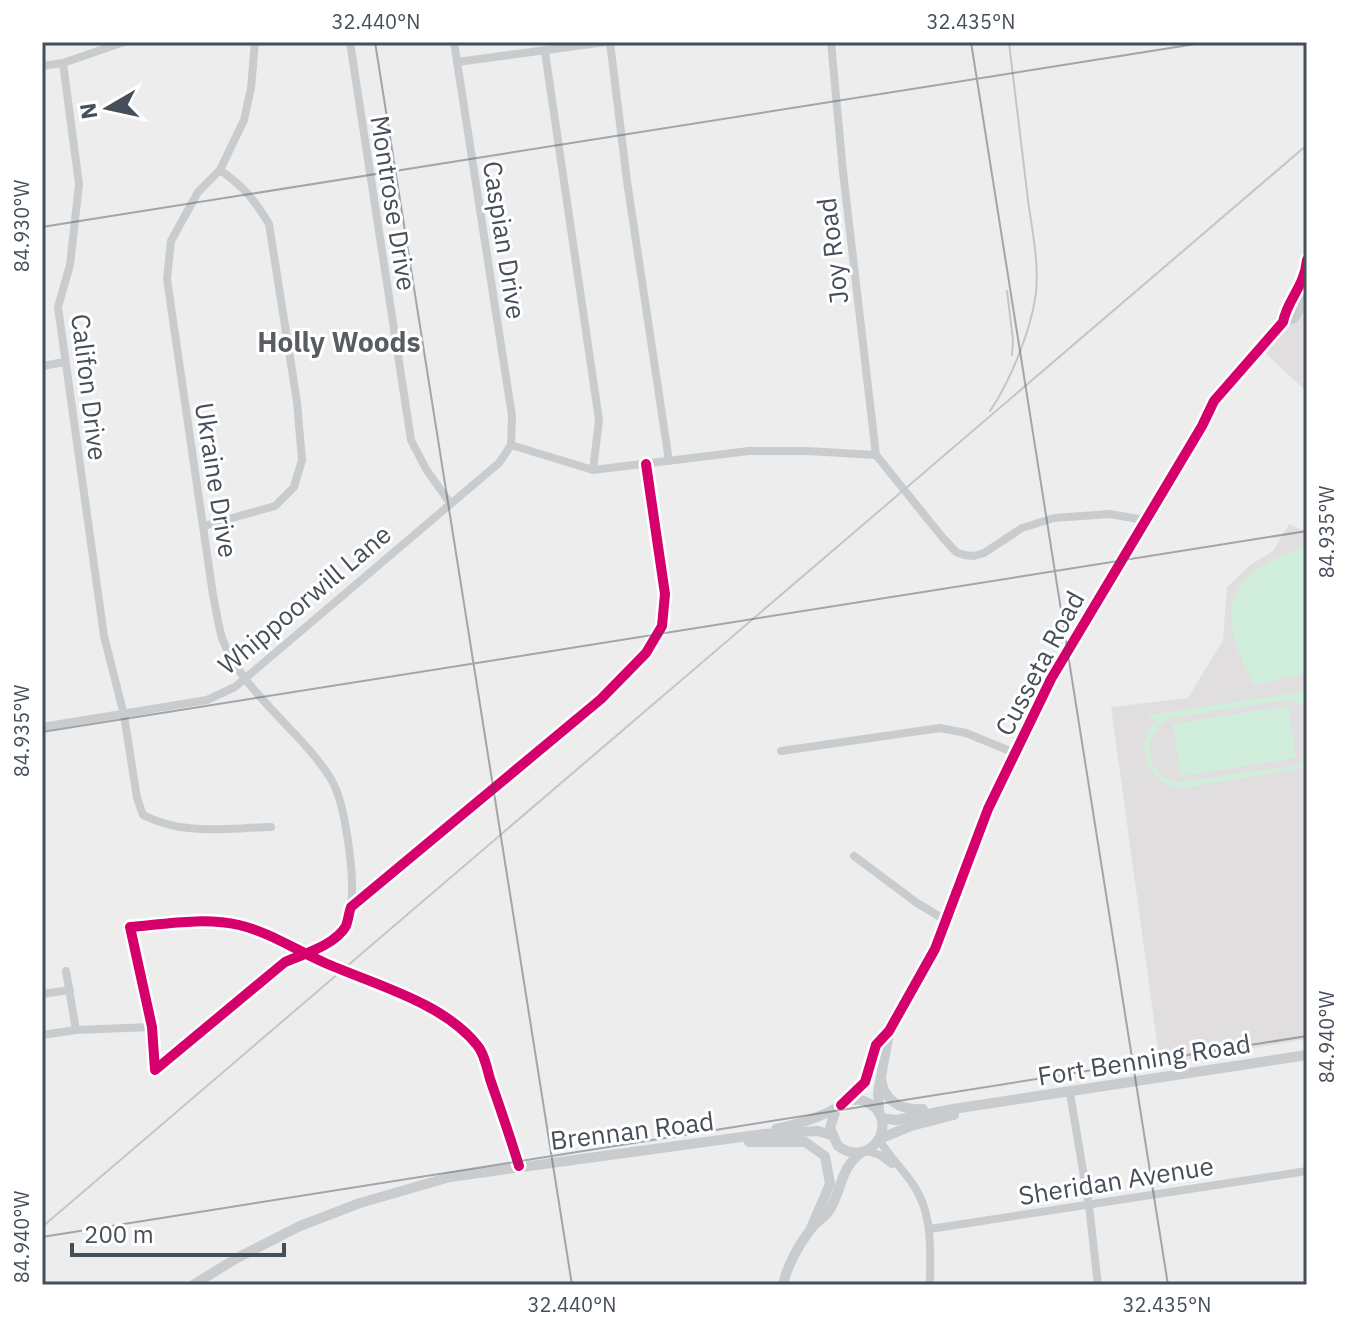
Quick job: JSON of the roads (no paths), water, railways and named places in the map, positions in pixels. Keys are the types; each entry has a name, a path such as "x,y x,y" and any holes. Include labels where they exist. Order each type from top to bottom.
{"street":[{"path":"42,66 63,63 124,42"},
{"name":"Ukraine Drive","path":"255,42 251,88 244,120 220,170 198,192 171,241 167,279 213,595 223,638 246,679 332,781 344,821 354,888 351,907"},
{"name":"Montrose Drive","path":"350,42 411,440 426,469 450,503"},
{"name":"Caspian Drive","path":"454,42 512,416 511,445"},
{"path":"457,62 608,42 669,461"},
{"name":"Joy Road","path":"831,42 876,455"},
{"path":"550,48 599,420 593,470"},
{"name":"Califon Drive","path":"63,63 79,184 70,265 58,307 104,636 124,715 137,798 143,815 186,830 271,827"},
{"path":"204,526 275,506 294,487 302,460 299,415 269,224 242,185 220,170"},
{"name":"Cusseta Road","path":"1283,322 1285,311 1305,277 1307,253"},
{"name":"Cusseta Road","path":"839,1107 865,1082 876,1045 889,1031 935,949 988,809 1051,679 1214,401 1283,322 1294,318 1307,296"},
{"path":"42,366 65,362"},
{"path":"511,445 593,470 749,451 876,455 943,538 956,552 964,555 984,553 1022,528 1054,518 1110,514 1144,520"},
{"name":"Whippoorwill Lane","path":"42,727 207,700 246,679 499,463 511,445"},
{"path":"519,1166 480,1047 454,1023 425,1007 304,954 288,944 239,925 203,922 130,927 152,1027 155,1070 285,962 304,954 332,939 345,926 351,907 601,699 646,653 662,626 665,594 646,464"},
{"path":"781,751 940,728 966,733 1015,753"},
{"path":"854,856 917,903 947,921"},
{"path":"66,971 76,1030"},
{"path":"42,994 70,990"},
{"path":"42,1035 76,1030 152,1027"},
{"name":"Cusseta Road","path":"880,1115 881,1077 889,1031"},
{"name":"Fort Benning Road","path":"880,1115 896,1120 1307,1055"},
{"path":"881,1077 883,1090 897,1105 914,1110 953,1109"},
{"path":"1070,1093 1089,1206 1098,1285"},
{"path":"783,1285 785,1275 811,1228 830,1184 835,1165 830,1121 839,1107 852,1100 865,1101 880,1115 882,1132 879,1139 852,1160 828,1212 811,1228"},
{"name":"Fort Benning Road","path":"879,1139 911,1126 987,1105"},
{"name":"Brennan Road","path":"764,1134 805,1123 839,1107"},
{"name":"Brennan Road","path":"193,1285 300,1226 360,1203 450,1177 764,1134 811,1130 833,1138"},
{"path":"833,1138 850,1152 880,1155 899,1168"},
{"path":"879,1139 921,1199 930,1229 930,1285"},
{"path":"719,1142 799,1141 811,1144 825,1156 830,1184"},
{"name":"Sheridan Avenue","path":"930,1229 1307,1171"}],"railway":[{"path":"990,411 1025,338 1037,281 1009,42"},
{"path":"42,1227 1307,145"},
{"path":"1007,291 1012,355"}],"district":[{"name":"Holly Woods","path":"339,341"}]}
